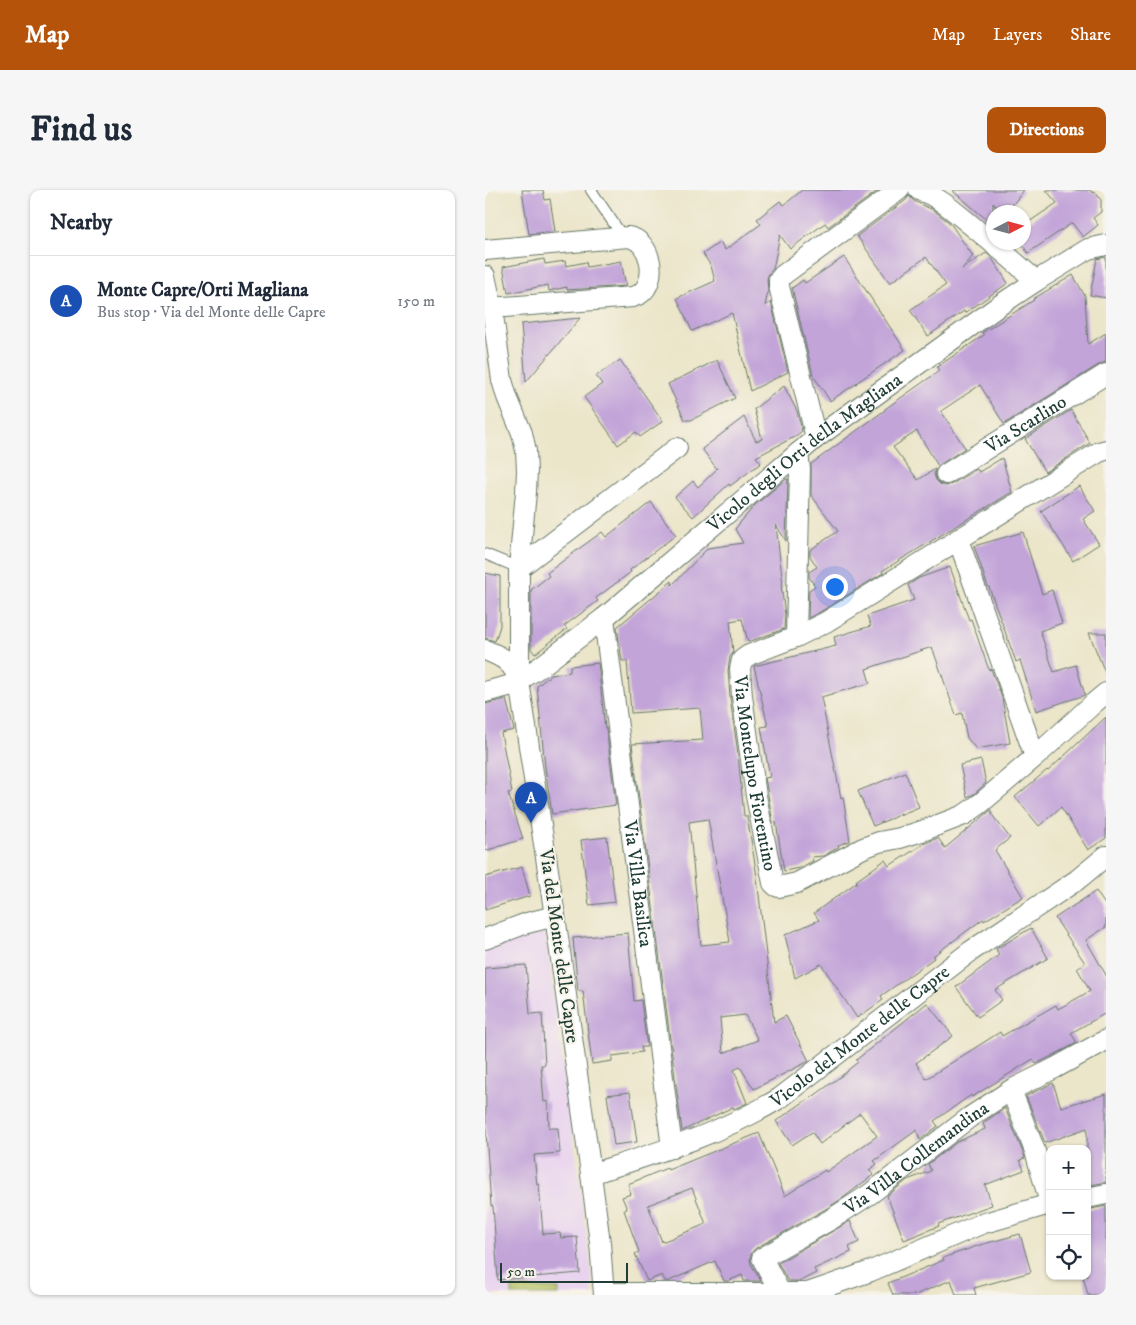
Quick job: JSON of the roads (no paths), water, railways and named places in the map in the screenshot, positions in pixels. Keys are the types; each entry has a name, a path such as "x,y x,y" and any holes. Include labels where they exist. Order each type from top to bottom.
{"street":[{"path":"816,438 779,280 783,275 899,190"},
{"path":"919,190 931,195 955,211 1036,281"},
{"path":"485,250 628,237 636,239 645,249 650,268 649,280 645,288 641,293 633,297 492,308"},
{"name":"Vicolo degli Orti della Magliana","path":"485,692 506,687 519,681 604,618 816,438 1000,305 1088,249 1106,245"},
{"name":"Via del Monte delle Capre","path":"485,276 492,308 502,380 522,433 526,451 526,492 519,568 519,681 555,916 591,1174 600,1243 604,1294"},
{"name":"Via Scarlino","path":"946,474 1106,374"},
{"path":"519,568 677,448"},
{"name":"Via Montelupo Fiorentino","path":"1106,450 1099,452 826,622 797,637 749,655 742,660 742,696 756,796 773,883 779,887 797,882 879,842 900,838 964,815 981,804 1106,693"},
{"path":"797,637 800,469 798,453"},
{"path":"958,539 1035,757"},
{"name":"Via Villa Basilica","path":"604,618 672,1148"},
{"path":"485,650 497,654 509,662 514,668 519,681"},
{"name":"Vicolo del Monte delle Capre","path":"591,1174 672,1148 731,1125 780,1098 971,951 1077,880 1106,856"},
{"path":"485,939 527,923 555,916"},
{"name":"Via Villa Collemandina","path":"781,1294 763,1258 830,1220 870,1194 970,1117 1011,1090 1106,1040"},
{"path":"1011,1090 1035,1151 1046,1190"},
{"path":"1091,1197 1106,1194"},
{"path":"604,1294 809,1294 871,1271 981,1224 1046,1204"}],"lane":[{"path":"591,190 623,237"},
{"path":"485,554 519,568"}],"place":[{"name":"Monte Capre/Orti Magliana","path":"531,823"}]}
